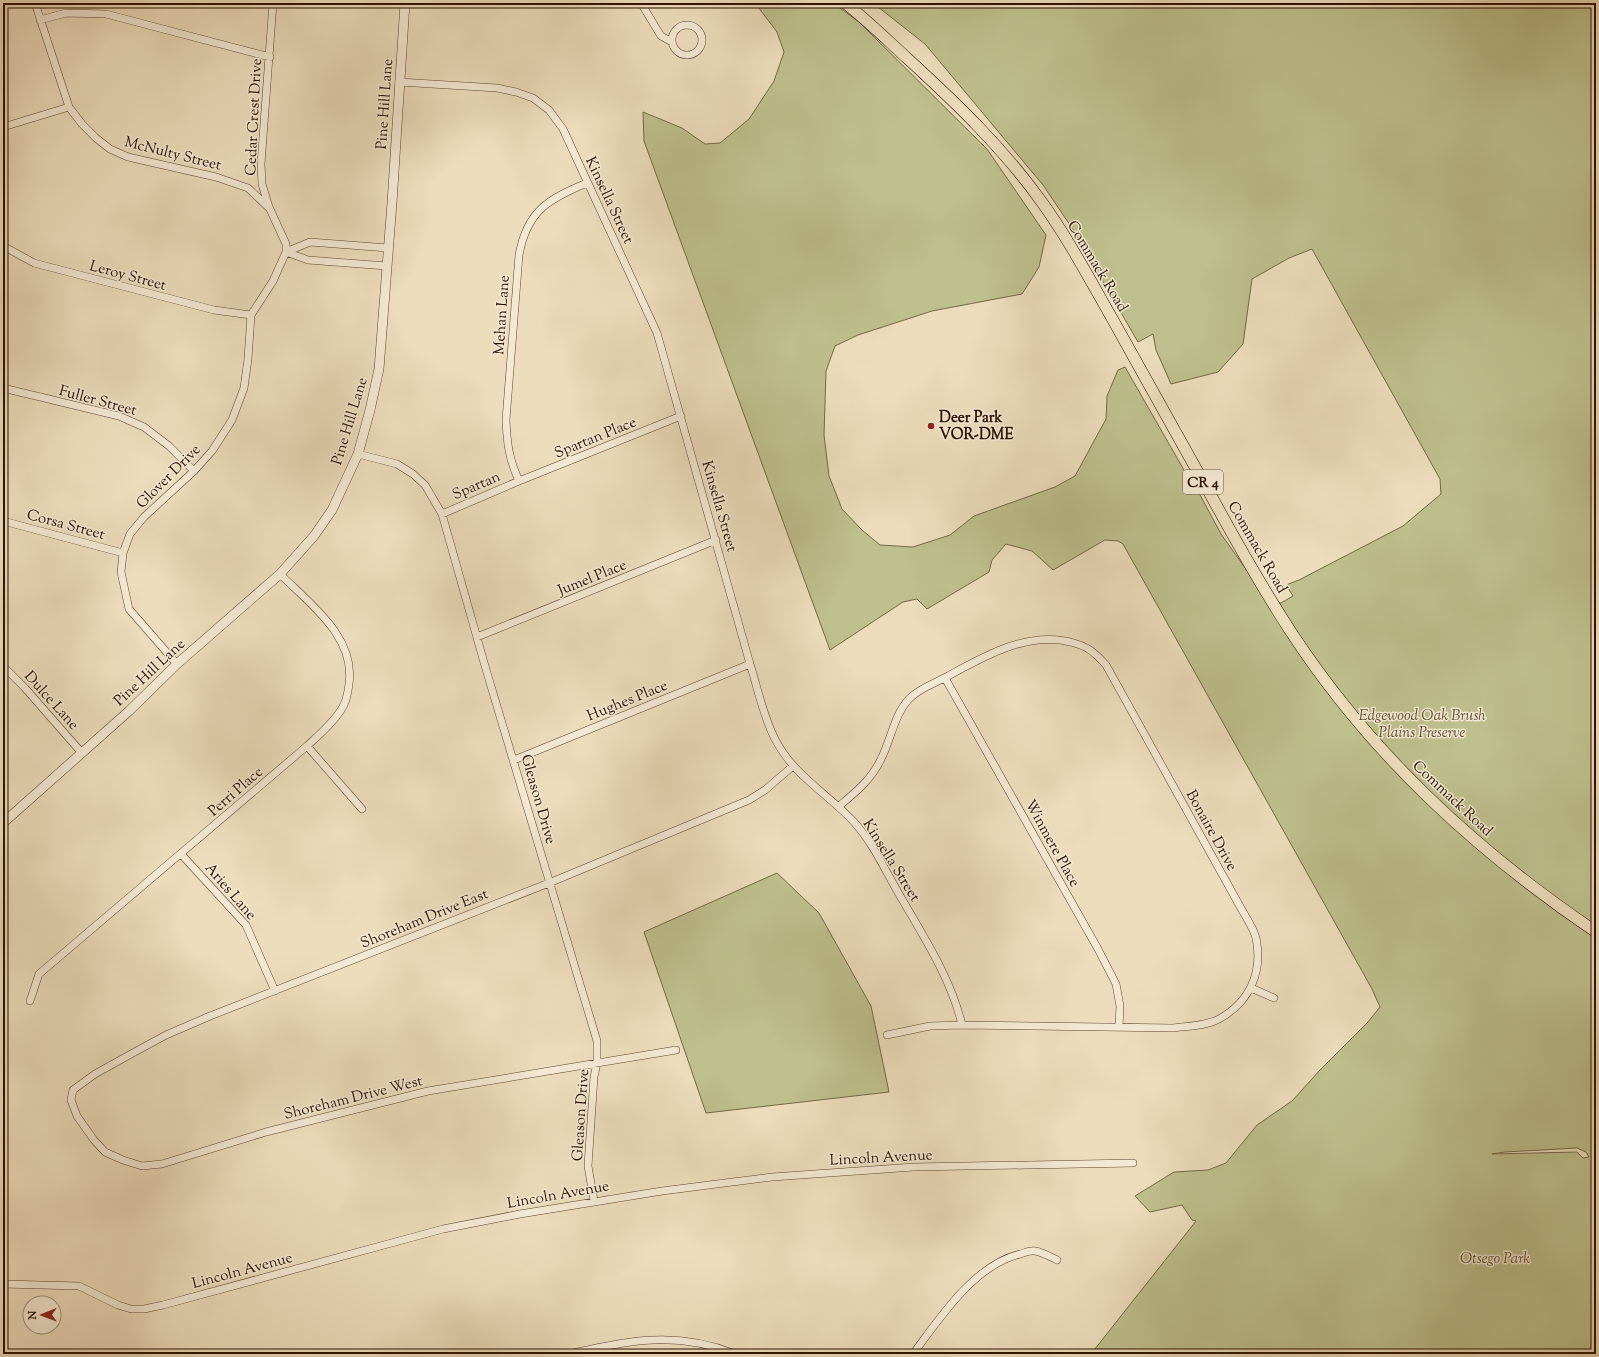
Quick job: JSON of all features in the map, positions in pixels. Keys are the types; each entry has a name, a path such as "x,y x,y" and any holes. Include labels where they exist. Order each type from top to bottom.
{"main road":[{"name":"Commack Road","path":"845,3 946,94 1001,151 1041,202 1076,255 1249,564 1290,631 1359,725 1407,777 1464,832 1530,886 1596,932"}],"street":[{"name":"McNulty Street","path":"36,3 68,107 82,124 110,149 128,157 216,176 248,188 269,207"},
{"name":"Cedar Crest Drive","path":"273,3 262,164 262,184 269,207 286,244 286,252"},
{"name":"Pine Hill Lane","path":"3,823 128,711 177,664 280,574 314,536 332,510 358,454 379,369 392,203 405,3"},
{"path":"641,3 661,36 672,42 676,50 684,55 689,55 698,50 702,42 702,37 693,26 683,26 674,32 672,42"},
{"path":"40,20 66,13 106,14 270,57"},
{"name":"Kinsella Street","path":"399,82 497,88 516,92 533,98 549,110 563,129 657,333 750,664 769,726 775,740 793,766 839,806 856,824 871,845 935,957 957,1004 962,1025"},
{"path":"3,127 68,107"},
{"name":"Mehan Lane","path":"519,481 511,464 506,444 506,420 519,255 522,238 527,225 550,200 587,182"},
{"path":"286,252 310,242 388,248"},
{"name":"Leroy Street","path":"3,246 34,263 214,310 251,315"},
{"path":"286,252 308,260 387,266"},
{"name":"Glover Drive","path":"177,664 129,608 120,572 123,553 130,534 144,517 194,471 212,451 232,420 244,388 248,359 251,315 273,281 286,252"},
{"name":"Fuller Street","path":"3,388 119,416 144,427 169,446 194,471"},
{"name":"Spartan Place","path":"519,481 681,416"},
{"name":"Gleason Drive","path":"358,454 397,464 413,474 425,485 442,514 597,1041 597,1063 594,1077 588,1166 594,1201"},
{"name":"Spartan","path":"442,514 519,481"},
{"name":"Corsa Street","path":"3,521 123,553"},
{"name":"Jumel Place","path":"478,637 716,540"},
{"name":"Perri Place","path":"30,1001 39,974 308,746 331,724 342,709 348,694 351,674 345,648 332,628 280,574"},
{"name":"Bonaire Drive","path":"839,806 863,786 881,761 901,709 910,698 922,689 974,662 1024,642 1043,638 1062,640 1080,645 1094,653 1106,665 1256,937 1256,975 1251,988 1234,1007 1218,1019 1198,1025 1173,1028 962,1025 930,1026 887,1035"},
{"name":"Hughes Place","path":"514,760 750,664"},
{"name":"Dulce Lane","path":"3,666 25,688 81,752"},
{"name":"Winmere Place","path":"945,678 1116,984 1120,1006 1119,1027"},
{"path":"308,746 362,809"},
{"name":"Shoreham Drive East","path":"71,1100 73,1090 81,1083 166,1035 210,1016 550,883 749,800 765,790 793,766"},
{"name":"Aries Lane","path":"181,854 246,925 275,991"},
{"path":"1251,988 1274,998"},
{"name":"Shoreham Drive West","path":"71,1100 77,1116 105,1152 142,1166 168,1162 273,1130 428,1091 676,1050"},
{"name":"Lincoln Avenue","path":"3,1284 79,1286 118,1305 131,1309 144,1309 442,1229 594,1201 772,1177 914,1167 1133,1163"},
{"path":"913,1354 956,1297 975,1279 993,1266 1012,1256 1034,1250 1057,1260"},
{"path":"568,1354 631,1341 658,1339 700,1343 735,1354"}],"green space":[{"name":"Edgewood Oak Brush Plains Preserve","path":"755,3 833,3 859,22 987,149 1046,235 1039,267 1022,294 932,311 858,335 835,346 826,371 824,435 829,476 842,509 862,530 880,545 913,547 950,535 974,516 1055,487 1075,476 1106,419 1107,396 1118,370 1125,367 1196,491 1198,491 1221,534 1270,603 1281,603 1293,596 1286,585 1299,580 1403,526 1441,494 1440,479 1312,249 1289,258 1252,279 1243,344 1218,372 1171,384 1156,350 1153,334 1138,342 1072,228 1043,185 925,44 873,3 1596,3 1596,1354 1091,1354 1196,1221 1192,1220 1182,1205 1150,1212 1135,1196 1174,1172 1208,1170 1226,1163 1257,1125 1292,1101 1320,1070 1368,1022 1380,1007 1372,989 1123,544 1118,541 1105,540 1053,570 1032,551 1006,544 992,560 989,572 927,609 917,599 903,602 830,650 644,141 643,112 682,128 705,144 720,143 749,119 774,81 784,52 777,32","holes":["1577,1148 1586,1152 1589,1157 1583,1158 1577,1152 1492,1154"]},
{"path":"777,873 819,913 871,1006 889,1092 706,1113 644,932"}],"place":[{"name":"Deer Park VOR-DME","path":"931,426"}],"park label":[{"name":"Otsego Park","path":"1495,1258"}]}
